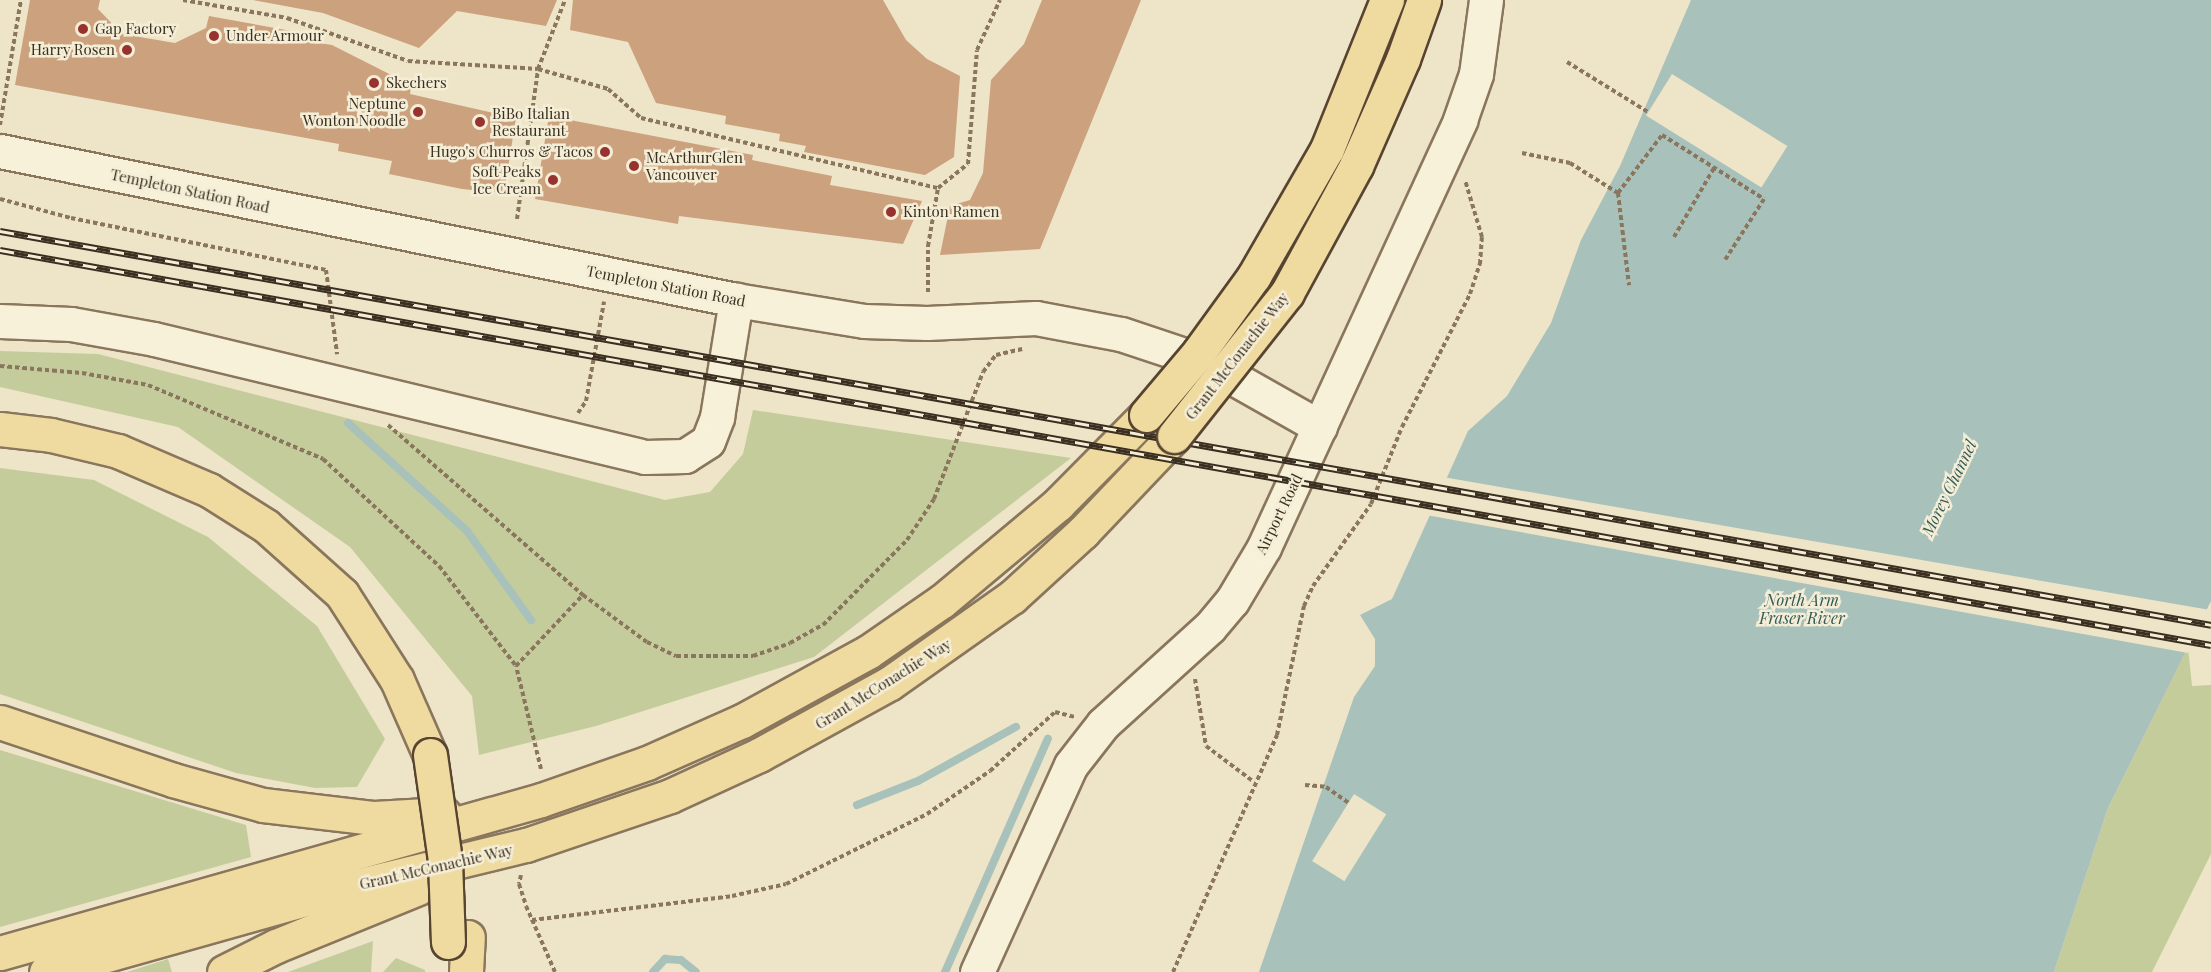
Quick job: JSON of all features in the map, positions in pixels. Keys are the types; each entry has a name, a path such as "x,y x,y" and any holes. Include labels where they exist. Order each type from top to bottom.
{"main road":[{"path":"0,953 541,800 697,742 785,700 868,652 942,601 1021,537 1146,415 1199,352 1259,266 1327,149 1387,0"},
{"name":"Grant McConachie Way","path":"46,972 331,892 526,845 626,812 717,776 803,733 890,683 1012,597 1083,532 1174,436 1287,293 1356,166 1403,60 1424,0"},
{"path":"0,429 51,435 118,451 209,490 266,526 342,594 397,680 446,789 459,838 467,894 454,950 466,972"},
{"path":"0,722 217,794 318,814 429,815 541,800"},
{"path":"224,972 308,932 526,845"}],"street":[{"name":"Airport Road","path":"977,972 1058,788 1103,724 1185,652 1233,601 1251,573 1460,120 1476,74 1486,0"},
{"name":"Templeton Station Road","path":"0,151 736,300 864,321 927,323 1036,318 1121,334 1204,362 1320,427"},
{"path":"0,321 71,324 154,339 645,457 685,456 708,441 717,417 736,300"}],"path":[{"path":"0,126 21,0"},
{"path":"183,0 286,18 408,61 538,69 608,89 641,118 938,188"},
{"path":"517,219 538,69 565,0"},
{"path":"928,292 928,246 938,188 968,164 977,50 1000,0"},
{"path":"1567,62 1648,112"},
{"path":"1629,285 1618,193 1662,135 1764,199 1725,260"},
{"path":"1522,153 1570,163 1618,193"},
{"path":"1674,237 1714,168"},
{"path":"1173,972 1254,782 1277,735 1304,606 1313,586 1371,504 1402,426 1470,294 1480,264 1482,237 1465,178"},
{"path":"0,199 71,218 326,270 339,366"},
{"path":"576,416 586,402 606,291"},
{"path":"383,421 583,595 647,642 676,656 753,656 790,643 824,625 907,540 934,500 983,372 996,355 1029,347"},
{"path":"0,366 82,373 148,386 323,459 439,566 516,666 541,758 541,800"},
{"path":"516,666 583,595"},
{"path":"1185,652 1200,695 1206,746 1254,782"},
{"path":"532,920 732,896 786,884 927,814 990,771 1055,711 1103,724"},
{"path":"1305,785 1326,787 1349,803"},
{"path":"526,845 519,884 555,972"}],"green space":[{"path":"0,351 98,354 665,500 710,492 743,454 753,410 1071,458 814,657 596,726 479,755 472,696 350,547 178,427 0,387"},
{"path":"0,468 94,480 208,537 317,626 385,739 357,787 315,788 236,773 0,694"},
{"path":"2188,647 2192,686 2211,685 2211,854 2152,972 2054,972 2108,808"},
{"path":"0,750 246,825 251,857 0,927"},
{"path":"373,941 371,972 288,972"},
{"path":"396,958 425,970 425,972 383,972"},
{"path":"168,959 172,972 127,972"}],"water":[{"name":"North Arm Fraser River","path":"1691,0 2211,0 2211,601 2108,808 2054,972 1259,972 1354,697 1375,666 1375,639 1360,615 1392,599 1468,431 1507,396 1551,323 1581,240 1620,166"}],"pier":[{"path":"1672,74 1787,146 1761,188 1646,116"},
{"path":"1443,477 2210,610 2188,653 1426,515"},
{"path":"1354,794 1386,814 1344,881 1312,861"}],"building":[{"path":"30,0 100,0 98,9 122,34 175,43 206,28 209,16 297,32 295,39 332,45 411,85 410,94 516,118 504,193 462,189 389,174 392,161 338,151 339,144 15,85"},
{"path":"253,0 557,0 546,26 457,11 419,48 323,13"},
{"path":"573,0 883,0 906,40 927,59 960,76 954,157 925,175 804,152 806,146 779,141 780,134 725,124 726,116 656,103 628,42 570,30"},
{"path":"1042,0 1141,0 1040,249 940,255 950,206 970,200 983,173 991,80 1024,44"},
{"path":"549,116 753,155 752,160 832,176 830,185 922,201 903,244 679,216 678,224 535,199"}],"waterway":[{"path":"348,423 467,531 531,620"},
{"path":"857,805 918,781 1016,727"},
{"path":"945,972 1048,739"},
{"path":"653,972 665,959 681,960 696,972"}],"railway":[{"path":"0,231 2211,625"},
{"path":"0,250 2211,645"}],"place":[{"name":"Gap Factory","path":"83,29"},
{"name":"Under Armour","path":"214,36"},
{"name":"Harry Rosen","path":"127,50"},
{"name":"Skechers","path":"374,83"},
{"name":"Neptune Wonton Noodle","path":"418,112"},
{"name":"BiBo Italian Restaurant","path":"480,122"},
{"name":"Hugo's Churros & Tacos","path":"605,152"},
{"name":"McArthurGlen Vancouver","path":"634,166"},
{"name":"Soft Peaks Ice Cream","path":"553,180"},
{"name":"Kinton Ramen","path":"891,212"}],"water label":[{"name":"Morey Channel","path":"1949,488"}]}
